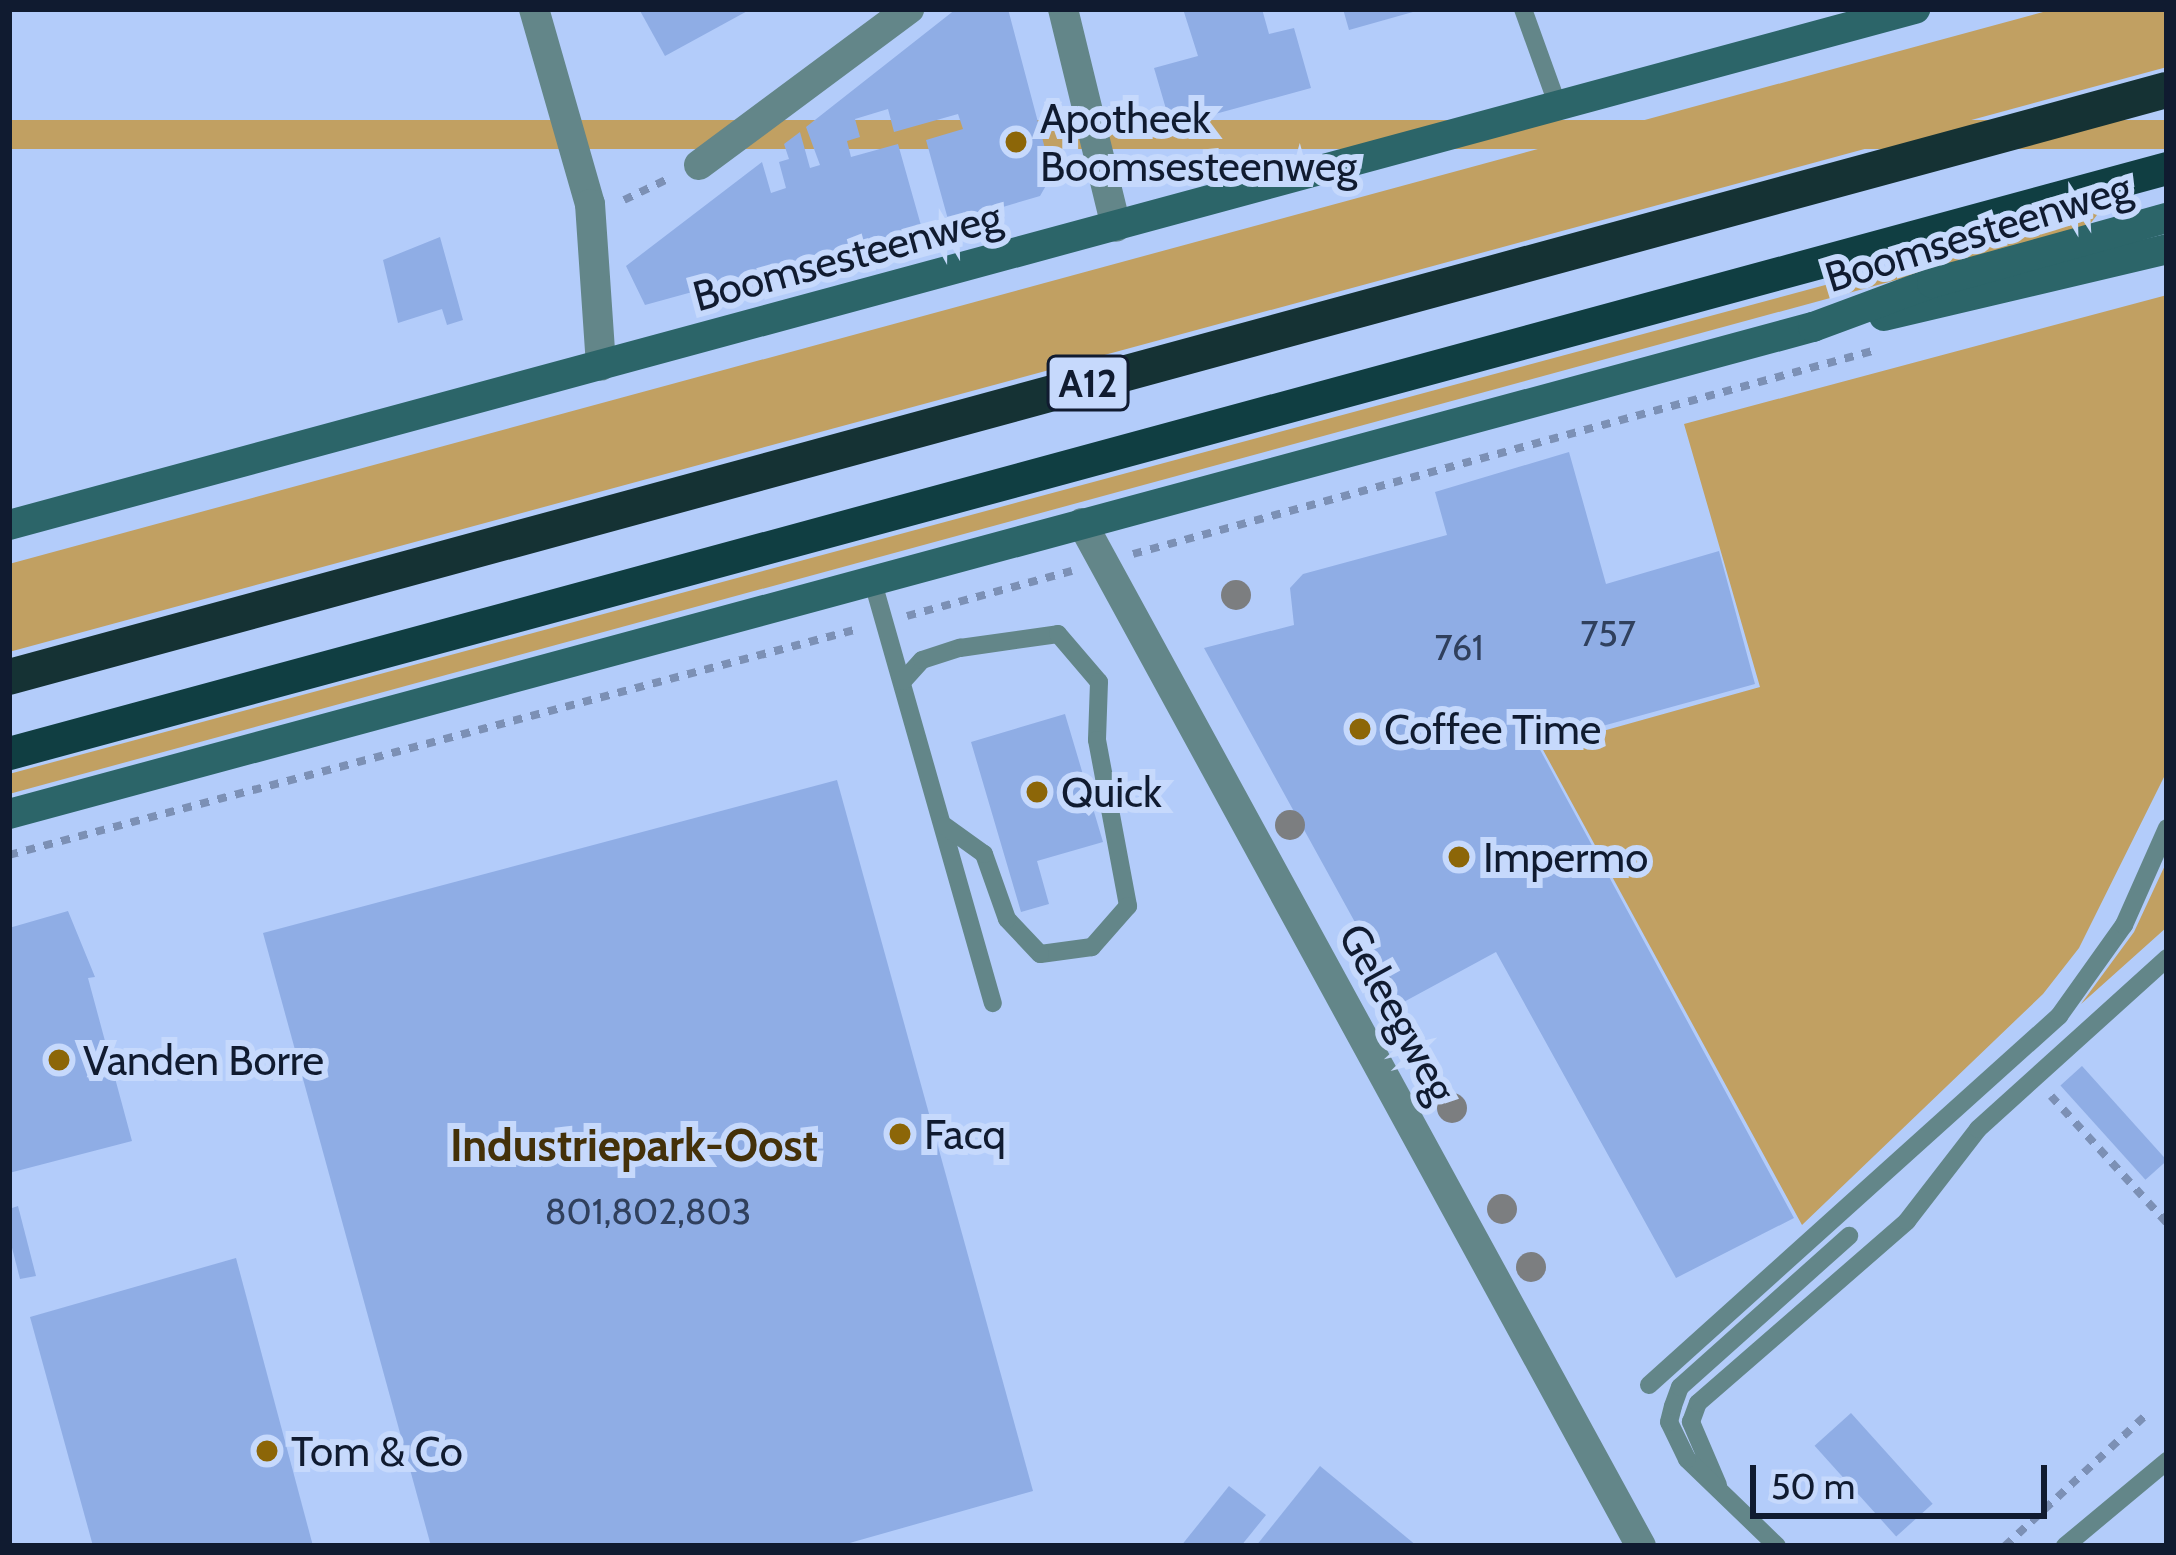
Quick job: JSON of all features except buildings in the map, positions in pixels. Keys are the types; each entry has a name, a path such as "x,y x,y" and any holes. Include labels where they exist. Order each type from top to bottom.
{"highway":[{"name":"A12","path":"9,677 2167,90"},
{"name":"A12","path":"9,753 2167,168"}],"main road":[{"name":"Boomsesteenweg","path":"9,525 1558,106 1881,13 1915,9"},
{"name":"Boomsesteenweg","path":"9,814 1813,327 1931,283 2167,218"},
{"name":"Boomsesteenweg","path":"1813,327 1942,306 2167,249"}],"street":[{"path":"534,9 590,204 602,366"},
{"path":"698,165 909,9"},
{"path":"1063,9 1116,226"},
{"name":"Geleegweg","path":"1082,523 1641,1546"}],"lane":[{"path":"1525,13 1558,106"},
{"path":"872,579 993,1004"},
{"path":"903,681 922,660 960,648 1015,634 1058,634 1100,682 1097,740 1128,906 1092,947 1040,954 1007,919 984,854 945,826"},
{"path":"1649,1385 2059,1016 2124,925 2167,828"},
{"path":"1718,1485 1691,1422 1699,1403 1924,1205 1978,1129 2167,958"},
{"path":"1777,1546 1687,1459 1670,1422 1680,1388 1849,1236"},
{"path":"2065,1546 2167,1461"}],"path":[{"path":"590,204 622,201 698,165"},
{"path":"9,855 1898,344"},
{"path":"2034,1077 2167,1223"},
{"path":"2006,1546 2144,1417"}],"shaded area":[{"path":"2054,9 2167,9 2167,67 9,652 9,564"},
{"path":"9,120 2167,120 2167,149 9,149"},
{"path":"2100,211 2087,228 9,794 9,774"},
{"path":"2167,295 2167,771 2079,948 2043,994 1802,1225 1542,748 1760,687 1684,424"},
{"path":"2167,861 2167,927 2081,1004 2134,932"}],"place":[{"name":"Apotheek Boomsesteenweg","path":"1016,142"},
{"name":"Coffee Time","path":"1360,729"},
{"name":"Quick","path":"1037,792"},
{"name":"Impermo","path":"1459,857"},
{"name":"Vanden Borre","path":"59,1060"},
{"name":"Facq","path":"900,1134"},
{"name":"Tom & Co","path":"267,1451"}],"district":[{"name":"Industriepark-Oost","path":"634,1146"}]}
